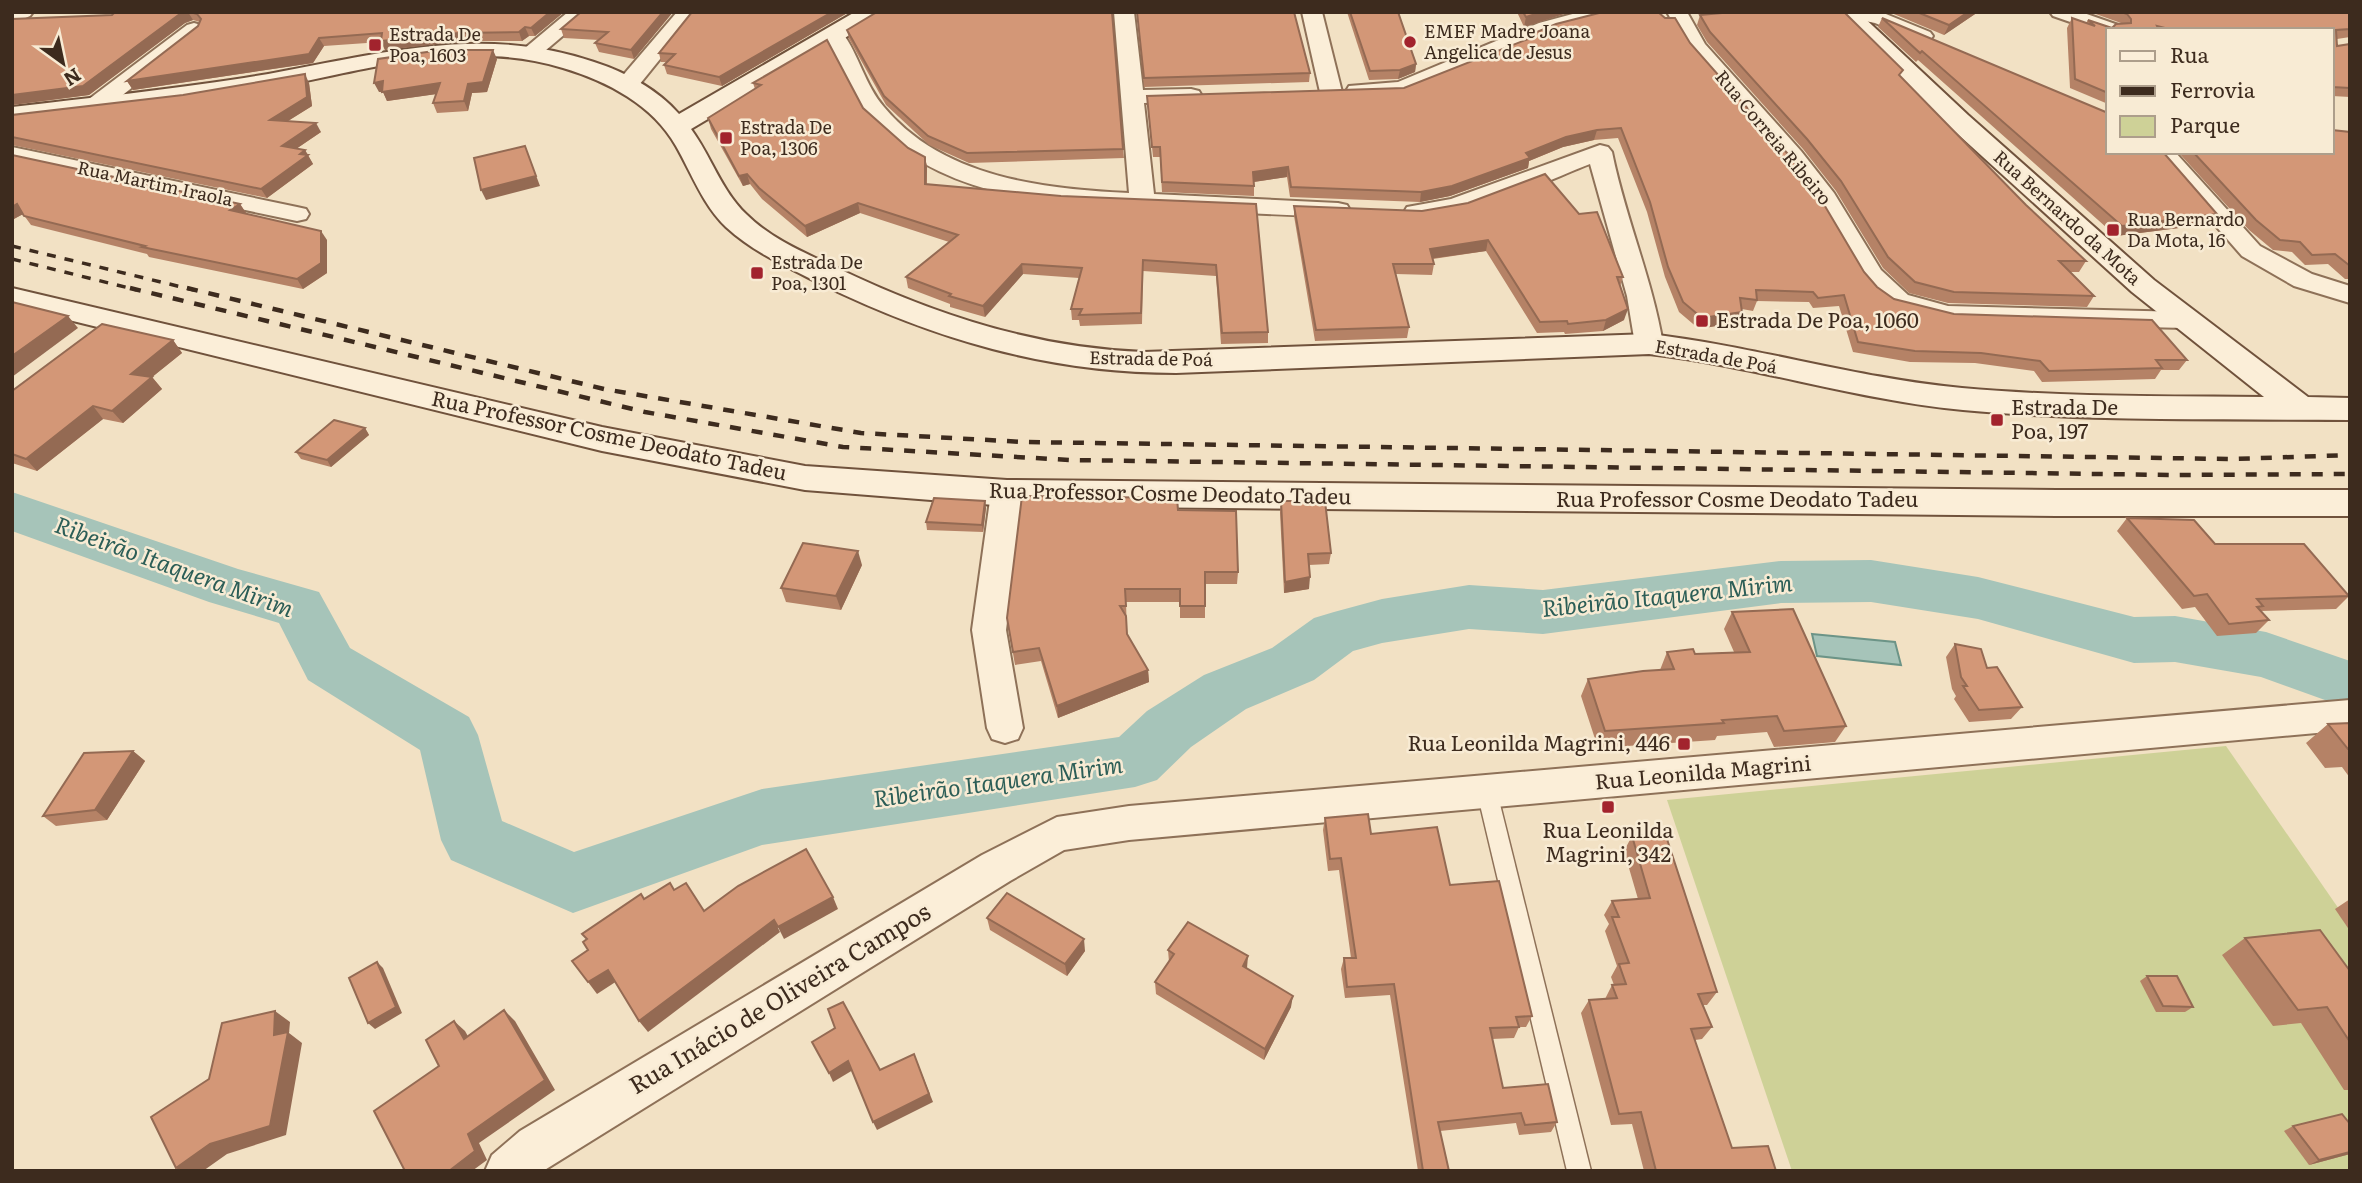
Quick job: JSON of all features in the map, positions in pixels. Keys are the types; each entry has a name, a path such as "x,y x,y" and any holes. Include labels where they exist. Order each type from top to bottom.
{"main road":[{"path":"677,126 872,12"},
{"name":"Rua Bernardo da Mota","path":"1846,12 2113,260 2185,320 2302,410"},
{"name":"Estrada de Poá","path":"12,115 246,85 413,56 466,51 533,52 580,65 627,85 647,98 677,126 722,205 745,228 771,247 822,273 934,318 1055,354 1111,361 1240,360 1649,344 1693,349 1857,384 1961,399 2075,407 2350,409"},
{"name":"Rua Professor Cosme Deodato Tadeu","path":"12,297 99,329 730,466 805,478 1007,493 2057,503 2350,503"}],"street":[{"path":"12,18 23,12"},
{"path":"533,52 582,12"},
{"path":"627,85 688,12"},
{"path":"1124,12 1142,199"},
{"path":"1312,12 1331,92"},
{"path":"1305,93 1402,88 1546,27 1605,12"},
{"name":"Rua Correia Ribeiro","path":"1677,12 1696,47 1793,156 1825,198 1870,274 1883,289 1899,301 1948,314 2185,320"},
{"path":"1846,12 1880,18 1938,43"},
{"path":"2060,12 2108,28"},
{"path":"97,104 194,29"},
{"path":"835,36 875,111 920,152 950,167 1044,194 1363,211"},
{"path":"1134,97 1213,95"},
{"path":"1397,212 1419,212 1456,206 1600,152 1615,219 1646,317 1649,344"},
{"name":"Rua Martim Iraola","path":"12,154 297,214"},
{"path":"2164,154 2251,251 2303,280 2350,295"},
{"path":"1005,728 989,630 1007,493"},
{"name":"Rua Leonilda Magrini","path":"1057,834 1129,823 2350,715"},
{"name":"Rua Inácio de Oliveira Campos","path":"508,1171 536,1147 996,867 1057,834"}],"lane":[{"path":"1487,792 1579,1171"}],"green space":[{"path":"2226,746 2350,925 2350,1171 1792,1171 1667,800"}],"water":[{"path":"1812,634 1895,642 1901,665 1817,656"}],"building":[{"path":"115,12 187,12 180,14 83,86 12,95 12,19 112,15"},
{"path":"190,12 550,12 531,28 525,27 519,32 459,33 381,41 382,33 319,38 309,54 127,81 198,26 201,19"},
{"path":"581,12 663,12 631,50 595,43 608,32 561,29"},
{"path":"692,12 832,12 719,77 664,65 675,54 659,53"},
{"path":"877,12 1112,12 1123,149 967,153 928,136 884,96 847,30"},
{"path":"1137,12 1294,12 1310,73 1144,78"},
{"path":"1350,12 1398,12 1416,64 1400,70 1370,71"},
{"path":"1523,12 1542,12 1526,17"},
{"path":"1603,12 1658,12 1665,18 1675,18 1690,43 1787,153 1816,191 1864,272 1877,287 1894,299 1954,314 2152,320 2187,360 2156,360 2162,368 2049,371 2040,361 1981,353 1915,351 1858,342 1844,295 1818,298 1813,292 1756,290 1757,300 1740,298 1742,312 1702,318 1683,302 1668,267 1650,202 1621,128 1566,137 1526,153 1530,158 1452,186 1421,192 1291,187 1288,167 1253,172 1254,186 1162,182 1160,147 1152,147 1147,96 1404,88 1533,37 1532,34 1556,24"},
{"path":"1733,12 1844,12 1903,70 1899,75 2026,205 2086,261 2059,261 2094,296 1954,292 1915,282 1888,257 1841,181 1807,139 1710,32 1700,15"},
{"path":"1917,12 1968,12 1949,25"},
{"path":"2121,12 2350,12 2350,29 2336,30 2337,46 2350,44 2350,88 2334,87 2334,28 2112,28 2116,24 2131,23 2127,14"},
{"path":"1882,18 2106,112 2106,154 2165,154 2217,214 2122,226 1922,51 1920,53"},
{"path":"2072,18 2095,26 2088,20 2112,28 2106,28 2106,92 2075,79"},
{"path":"827,40 863,108 908,148 925,157 925,184 1061,196 1256,204 1268,332 1222,333 1216,265 1143,260 1141,313 1079,315 1082,309 1071,309 1082,268 1022,264 983,306 949,296 951,294 906,277 958,235 858,203 805,226 759,188 747,174 739,176 708,118 761,85 753,83"},
{"path":"441,50 493,50 483,82 468,84 464,101 433,103 440,83 382,92 383,81 374,83 378,59"},
{"path":"305,74 307,97 270,120 316,123 282,146 305,150 300,154 308,155 261,189 12,137 12,115 183,95"},
{"path":"2334,130 2350,132 2350,266 2335,254 2312,255 2300,242 2280,240 2256,220 2195,154 2334,154"},
{"path":"525,146 536,176 481,190 474,158"},
{"path":"12,155 240,204 230,210 321,231 321,263 297,279 142,247 145,246 24,216 17,204 12,207"},
{"path":"1545,174 1579,214 1597,212 1623,277 1617,277 1628,309 1606,320 1568,324 1567,321 1540,322 1488,240 1430,249 1434,264 1393,264 1409,327 1316,330 1294,206 1422,211 1468,203"},
{"path":"12,302 68,316 12,356"},
{"path":"102,324 173,340 131,374 152,377 112,411 93,406 26,459 12,454 12,391"},
{"path":"334,420 365,428 327,460 296,452"},
{"path":"1022,496 1177,498 1178,510 1236,511 1238,572 1205,572 1205,606 1180,606 1180,589 1125,589 1126,606 1120,606 1126,616 1127,634 1148,670 1057,706 1039,648 1013,652 1007,618"},
{"path":"934,498 985,501 982,525 926,522"},
{"path":"1281,501 1325,501 1331,553 1308,554 1310,577 1285,582"},
{"path":"2127,518 2194,520 2215,544 2304,544 2349,596 2257,599 2263,606 2257,607 2269,620 2229,624 2207,594 2194,596"},
{"path":"803,543 858,551 836,596 781,588"},
{"path":"1793,609 1846,726 1784,731 1777,716 1722,720 1724,723 1605,731 1588,679 1674,669 1667,652 1693,649 1695,654 1750,652 1732,612"},
{"path":"1955,644 1981,649 1987,668 1997,667 2022,707 1979,710 1963,686 1967,686 1961,677"},
{"path":"2350,723 2350,749 2348,749 2328,724"},
{"path":"133,751 95,810 43,816 84,753"},
{"path":"1368,814 1371,834 1437,827 1450,885 1499,881 1532,1016 1516,1017 1519,1027 1490,1028 1503,1088 1548,1084 1557,1122 1525,1125 1521,1113 1438,1122 1449,1171 1423,1171 1394,984 1347,987 1344,958 1356,958 1341,858 1330,859 1325,818"},
{"path":"1665,833 1717,992 1698,994 1712,1027 1691,1029 1732,1148 1768,1146 1776,1171 1656,1171 1641,1112 1619,1114 1589,1000 1617,998 1612,985 1626,984 1619,964 1629,963 1612,917 1619,917 1612,901 1650,898 1632,836"},
{"path":"806,849 833,897 778,927 774,920 639,1021 608,970 588,982 572,961 588,950 583,942 587,939 582,934 641,894 644,899 670,883 674,890 686,883 704,911 738,886"},
{"path":"1007,893 1084,939 1065,964 987,918"},
{"path":"1188,922 1248,956 1243,966 1293,996 1265,1049 1155,982 1174,954 1168,950"},
{"path":"2320,930 2350,971 2350,1042 2327,1007 2298,1010 2245,938"},
{"path":"377,962 396,1007 368,1023 349,978"},
{"path":"2147,976 2177,976 2193,1007 2163,1006"},
{"path":"843,1002 880,1070 914,1054 929,1094 873,1122 848,1061 829,1073 812,1042 835,1028 828,1009"},
{"path":"504,1010 545,1080 468,1134 475,1151 449,1171 405,1171 374,1111 439,1066 426,1040 454,1021 464,1039"},
{"path":"275,1011 274,1035 288,1032 270,1126 210,1144 176,1168 151,1117 209,1079 222,1023"},
{"path":"2342,1114 2350,1124 2350,1152 2319,1160 2293,1126"}],"waterway":[{"name":"Ribeirão Itaquera Mirim","path":"12,511 229,587 299,607 329,664 447,735 474,840 573,883 762,817 1135,761 1169,729 1225,692 1293,664 1334,634 1382,621 1469,607 1543,612 1781,582 1871,581 1978,598 2134,640 2175,639 2266,655 2350,685"}],"railway":[{"path":"12,246 194,290"},
{"path":"12,259 137,290"},
{"path":"130,288 645,412 843,447 1069,460 2172,475 2350,474"},
{"path":"187,288 604,389 861,433 1024,442 2232,459 2350,455"}],"place":[{"name":"EMEF Madre Joana Angelica de Jesus","path":"1410,42"},
{"name":"Estrada De Poa, 1603","path":"375,45"},
{"name":"Estrada De Poa, 1306","path":"726,138"},
{"name":"Rua Bernardo Da Mota, 16","path":"2113,230"},
{"name":"Estrada De Poa, 1301","path":"757,273"},
{"name":"Estrada De Poa, 1060","path":"1702,321"},
{"name":"Estrada De Poa, 197","path":"1997,420"},
{"name":"Rua Leonilda Magrini, 446","path":"1684,744"},
{"name":"Rua Leonilda Magrini, 342","path":"1608,807"}]}
